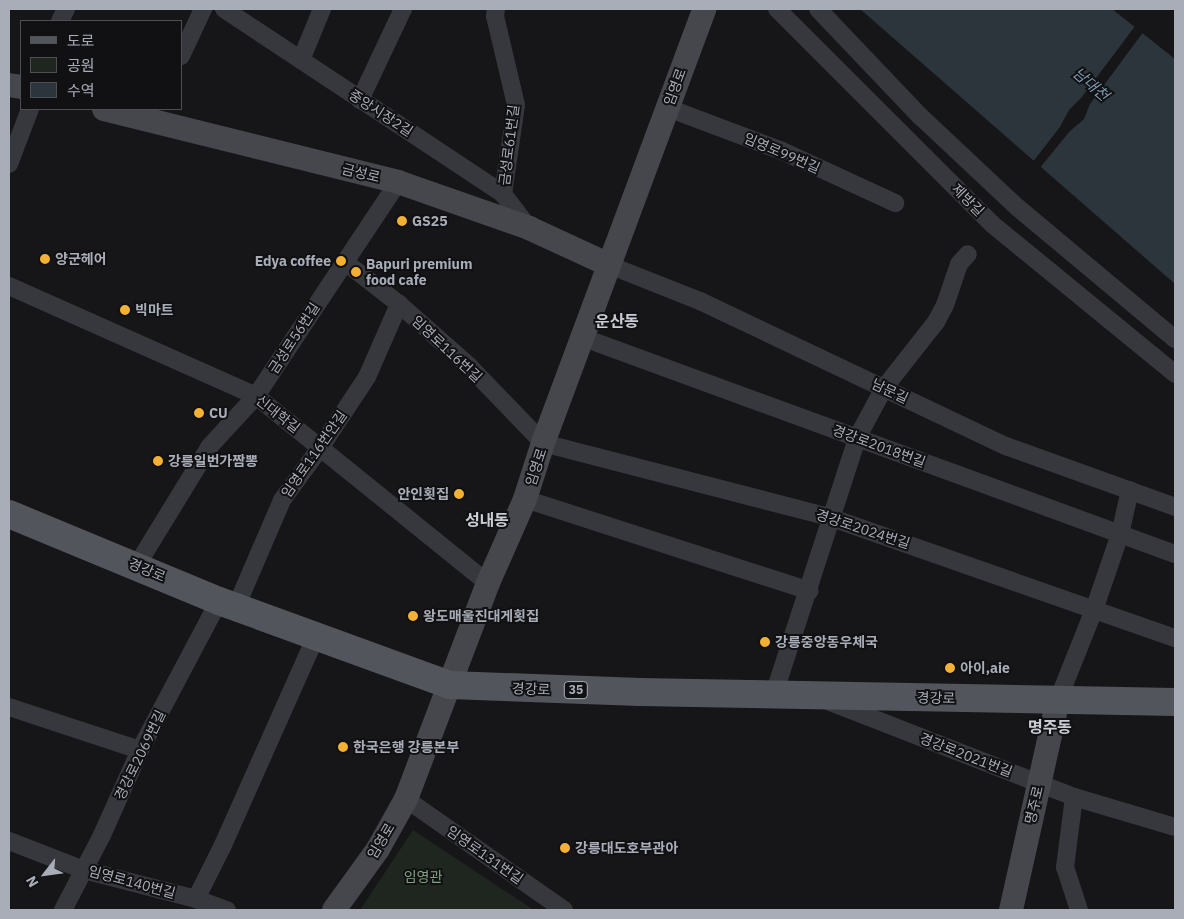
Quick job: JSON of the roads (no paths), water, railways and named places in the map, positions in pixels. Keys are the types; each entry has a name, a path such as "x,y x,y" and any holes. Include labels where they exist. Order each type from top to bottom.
{"main road":[{"name":"경강로","path":"9,514 228,604 450,685 640,692 1175,702"}],"street":[{"path":"182,54 203,9"},
{"name":"중앙시장2길","path":"224,9 503,194 529,228"},
{"path":"301,60 322,9"},
{"path":"360,100 403,9"},
{"name":"금성로61번길","path":"496,9 495,16 516,105 503,194"},
{"name":"임영로","path":"334,910 378,849 406,800 488,583 525,499 543,443 584,338 704,9"},
{"name":"제방길","path":"777,9 992,224 1175,374"},
{"path":"818,9 920,116 1017,207 1175,339"},
{"name":"임영로99번길","path":"668,108 780,150 895,203"},
{"path":"9,164 30,110"},
{"name":"금성로","path":"112,110 154,115 398,182 529,228 610,265"},
{"name":"금성로56번길","path":"137,566 210,446 256,396 398,182"},
{"path":"774,694 809,592 857,438 884,388 936,322 945,306 959,264 968,254"},
{"name":"임영로116번길","path":"344,262 399,304 469,366 543,443"},
{"name":"남문길","path":"610,265 700,301 1006,446 1175,507"},
{"name":"신대학길","path":"9,286 256,396 488,583"},
{"name":"임영로116번안길","path":"228,604 282,500 320,448 367,377 399,304"},
{"name":"경강로2018번길","path":"584,338 1175,554"},
{"name":"경강로2024번길","path":"543,443 832,518 1175,638"},
{"path":"1058,700 1094,610 1120,534 1130,490"},
{"path":"525,499 809,592"},
{"name":"경강로2069번길","path":"63,910 84,870 140,750 228,604"},
{"path":"196,898 223,845 316,636"},
{"name":"경강로2021번길","path":"815,696 1074,797 1175,827"},
{"name":"명주로","path":"1011,910 1058,700"},
{"path":"9,707 140,750"},
{"path":"1074,797 1065,867 1079,910"},
{"name":"임영로131번길","path":"406,800 564,910"},
{"name":"임영로140번길","path":"9,842 84,870 196,898 227,910"}],"water":[{"name":"남대천","path":"860,9 1112,9 1175,59 1175,284"}],"place":[{"name":"GS25","path":"402,221"},
{"name":"양군헤어","path":"45,259"},
{"name":"Edya coffee","path":"341,261"},
{"name":"Bapuri premium food cafe","path":"356,272"},
{"name":"빅마트","path":"125,310"},
{"name":"CU","path":"199,413"},
{"name":"강릉일번가짬뽕","path":"158,461"},
{"name":"안인횟집","path":"459,494"},
{"name":"왕도매울진대게횟집","path":"413,616"},
{"name":"강릉중앙동우체국","path":"765,642"},
{"name":"아이,aie","path":"950,668"},
{"name":"한국은행 강릉본부","path":"343,747"},
{"name":"강릉대도호부관아","path":"565,848"}],"district":[{"name":"운산동","path":"617,321"},
{"name":"성내동","path":"487,520"},
{"name":"명주동","path":"1050,727"}],"park label":[{"name":"임영관","path":"423,877"}]}
